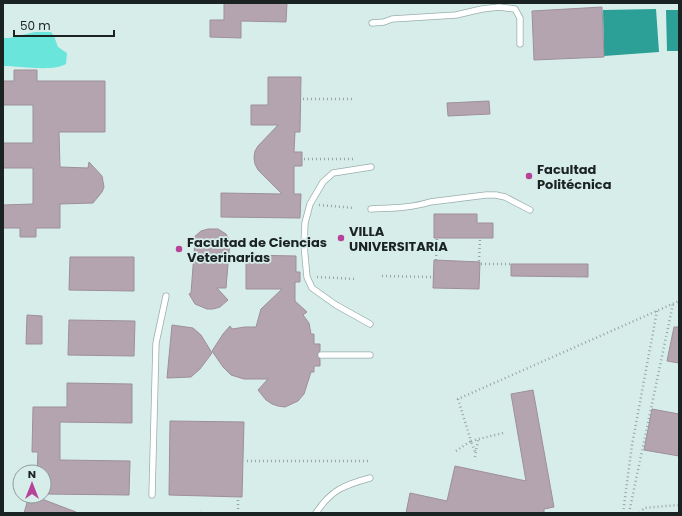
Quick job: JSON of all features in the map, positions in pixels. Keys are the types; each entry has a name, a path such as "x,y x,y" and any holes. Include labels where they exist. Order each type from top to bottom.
{"lane":[{"path":"372,22 384,22 392,19 456,16 482,9 499,7 515,9 520,18 520,44"},
{"path":"370,324 324,298 312,288 306,277 304,245 305,223 310,204 322,182 333,173 372,167"},
{"path":"371,209 421,205 430,202 486,195 505,197 530,210"},
{"path":"152,494 156,343 166,296"},
{"path":"321,355 370,355"},
{"path":"316,513 320,506 337,489 370,478"}],"path":[{"path":"303,99 355,99"},
{"path":"304,159 356,159"},
{"path":"310,204 355,208"},
{"path":"436,260 437,239"},
{"path":"480,240 480,262 510,264"},
{"path":"382,276 431,277"},
{"path":"306,277 356,279"},
{"path":"476,454 458,399 679,301"},
{"path":"629,513 673,304"},
{"path":"623,513 632,445 656,311"},
{"path":"456,451 471,441 503,433"},
{"path":"475,458 478,440"},
{"path":"247,462 370,462"},
{"path":"238,498 238,513"},
{"path":"640,513 644,508 678,505"}],"shaded area":[{"path":"656,9 659,52 604,56 603,10"},
{"path":"666,10 679,10 679,51 667,51"},
{"path":"35,32 51,32 58,47 67,53 66,64 53,68 3,66 3,38"}],"building":[{"path":"224,3 287,3 286,22 241,21 241,38 210,37 210,20 224,20"},
{"path":"602,7 604,57 534,60 532,11"},
{"path":"14,70 37,70 37,81 105,81 105,132 59,132 60,167 88,168 89,162 102,176 104,187 102,192 93,203 60,204 60,228 36,228 36,237 20,237 20,228 3,228 3,205 33,204 33,168 3,168 3,143 33,143 33,105 3,105 3,81 14,81"},
{"path":"268,77 301,77 300,132 295,132 294,152 302,152 302,166 294,166 294,194 301,194 300,218 221,217 221,193 282,194 258,170 254,158 255,151 258,146 278,125 251,125 251,105 268,105"},
{"path":"489,101 490,114 448,116 447,103"},
{"path":"434,214 477,214 477,223 493,223 493,238 434,238"},
{"path":"218,229 226,234 230,241 226,288 217,288 228,300 220,307 213,309 207,309 195,304 189,294 191,293 195,241 193,238 201,231"},
{"path":"246,255 296,256 296,272 300,272 300,282 295,282 295,301 307,312 303,315 309,323 311,334 314,334 314,344 320,344 320,351 317,355 320,359 320,366 314,366 314,372 311,372 304,394 298,401 285,407 272,404 266,400 258,390 268,379 244,379 231,375 223,367 212,351 230,326 232,329 256,327 261,309 282,289 246,289"},
{"path":"70,257 134,257 134,291 69,290"},
{"path":"434,260 480,262 479,289 433,288"},
{"path":"511,264 588,264 588,277 511,276"},
{"path":"27,315 42,316 42,344 26,344"},
{"path":"69,320 135,321 134,356 68,355"},
{"path":"172,325 193,328 201,335 212,353 200,369 191,377 167,378"},
{"path":"674,327 679,327 679,363 667,361"},
{"path":"67,383 132,384 132,423 60,422 60,460 130,461 129,495 52,494 52,464 37,464 38,452 32,452 33,407 67,407"},
{"path":"533,390 554,507 544,509 544,513 406,513 410,493 447,501 455,466 526,481 511,394"},
{"path":"652,409 679,414 679,456 644,450"},
{"path":"170,421 244,422 242,497 169,495"},
{"path":"52,503 76,512 76,513 24,513 27,504"}],"place":[{"name":"Facultad Politécnica","path":"529,176"},
{"name":"VILLA UNIVERSITARIA","path":"341,238"},
{"name":"Facultad de Ciencias Veterinarias","path":"179,249"}]}
